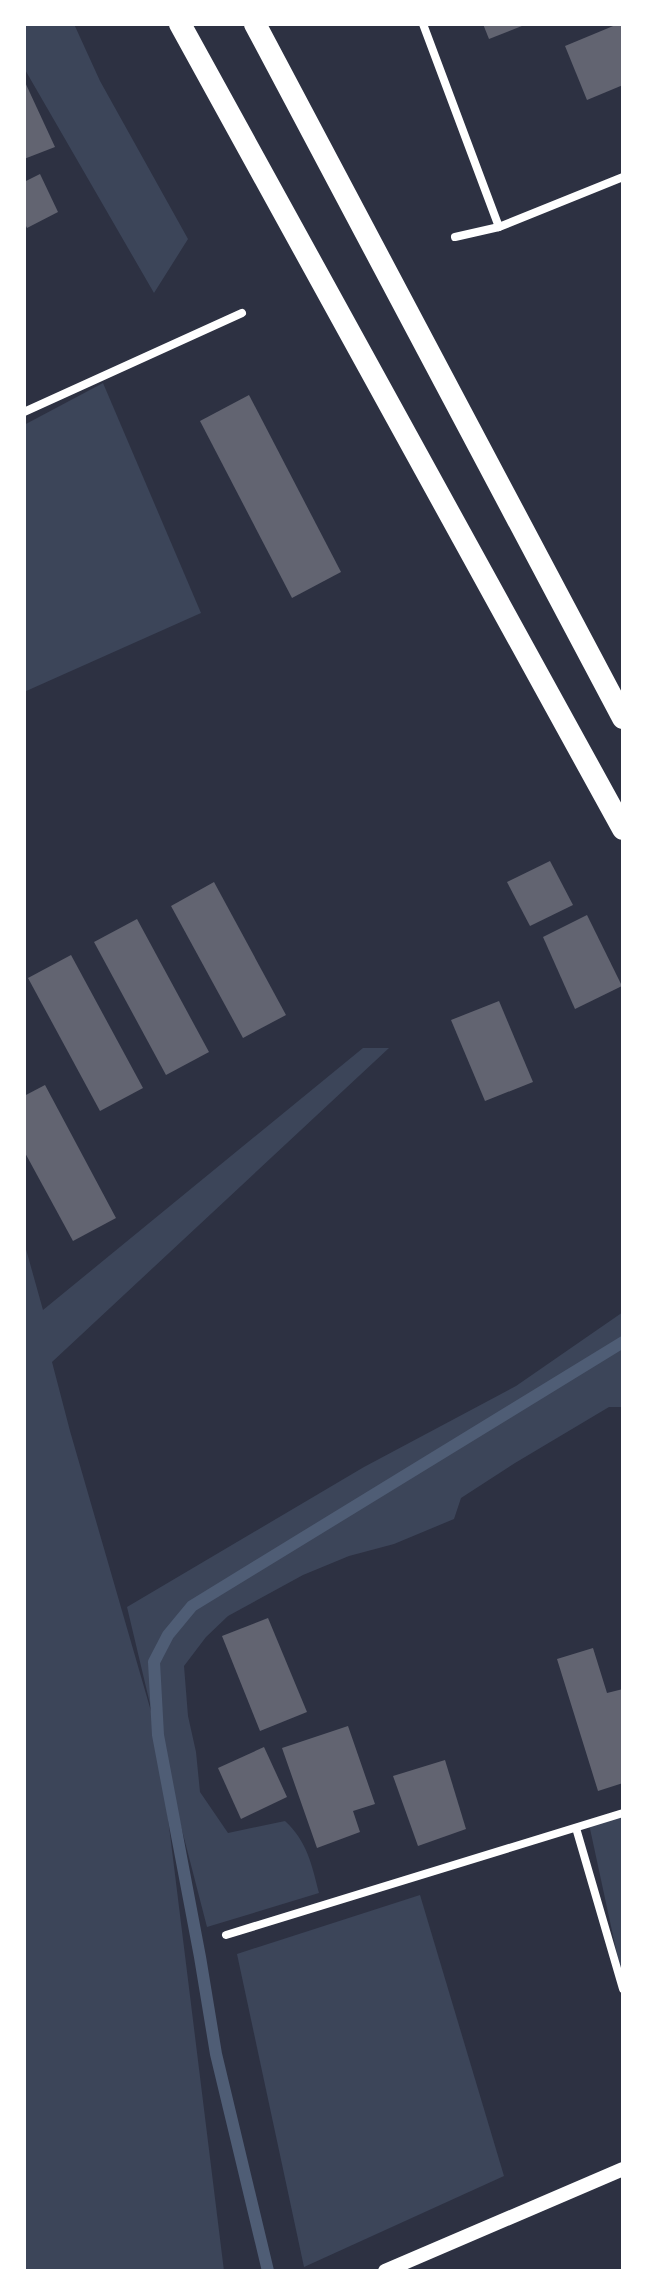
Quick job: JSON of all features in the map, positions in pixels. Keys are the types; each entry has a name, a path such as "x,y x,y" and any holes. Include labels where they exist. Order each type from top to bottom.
{"highway":[{"path":"180,24 623,829"},
{"path":"255,24 623,718"}],"street":[{"path":"423,24 499,227"},
{"path":"455,237 499,227 623,177"},
{"path":"24,412 242,313"},
{"path":"226,1935 623,1813"},
{"path":"576,1828 623,1989"},
{"path":"385,2271 623,2169"}],"shaded area":[{"path":"24,24 74,24 100,81 188,239 154,293 24,68"},
{"path":"103,383 201,613 24,692 24,425"},
{"path":"363,1048 389,1048 52,1362 155,1725 127,1607 364,1467 516,1386 623,1312 623,1407 609,1407 461,1498 454,1519 394,1544 349,1556 303,1575 228,1616 206,1637 184,1666 200,1792 228,1833 285,1821 304,1845 319,1893 207,1927 158,1737 224,2271 24,2271 24,1242 43,1310"},
{"path":"623,1813 623,1982 589,1824"},
{"path":"420,1895 504,2176 304,2267 237,1954"}],"building":[{"path":"483,24 527,24 489,39"},
{"path":"623,24 623,85 587,100 565,46"},
{"path":"24,80 55,147 24,159"},
{"path":"40,174 58,212 27,228 24,222 24,182"},
{"path":"249,395 341,572 292,598 200,421"},
{"path":"550,861 573,905 530,926 507,882"},
{"path":"214,882 286,1015 243,1038 171,906"},
{"path":"587,915 622,986 575,1009 543,937"},
{"path":"137,919 209,1052 166,1075 94,942"},
{"path":"71,955 143,1088 100,1111 28,978"},
{"path":"499,1001 533,1082 485,1101 451,1020"},
{"path":"45,1085 116,1218 73,1241 24,1151 24,1096"},
{"path":"268,1618 307,1712 260,1731 222,1636"},
{"path":"593,1648 607,1693 623,1689 623,1783 598,1791 557,1659"},
{"path":"348,1726 375,1804 353,1811 360,1832 317,1848 282,1748"},
{"path":"264,1747 287,1797 241,1819 218,1768"},
{"path":"445,1760 466,1829 418,1846 393,1776"}],"waterway":[{"path":"268,2271 216,2054 158,1735 154,1662 168,1635 192,1606 623,1342"}]}
